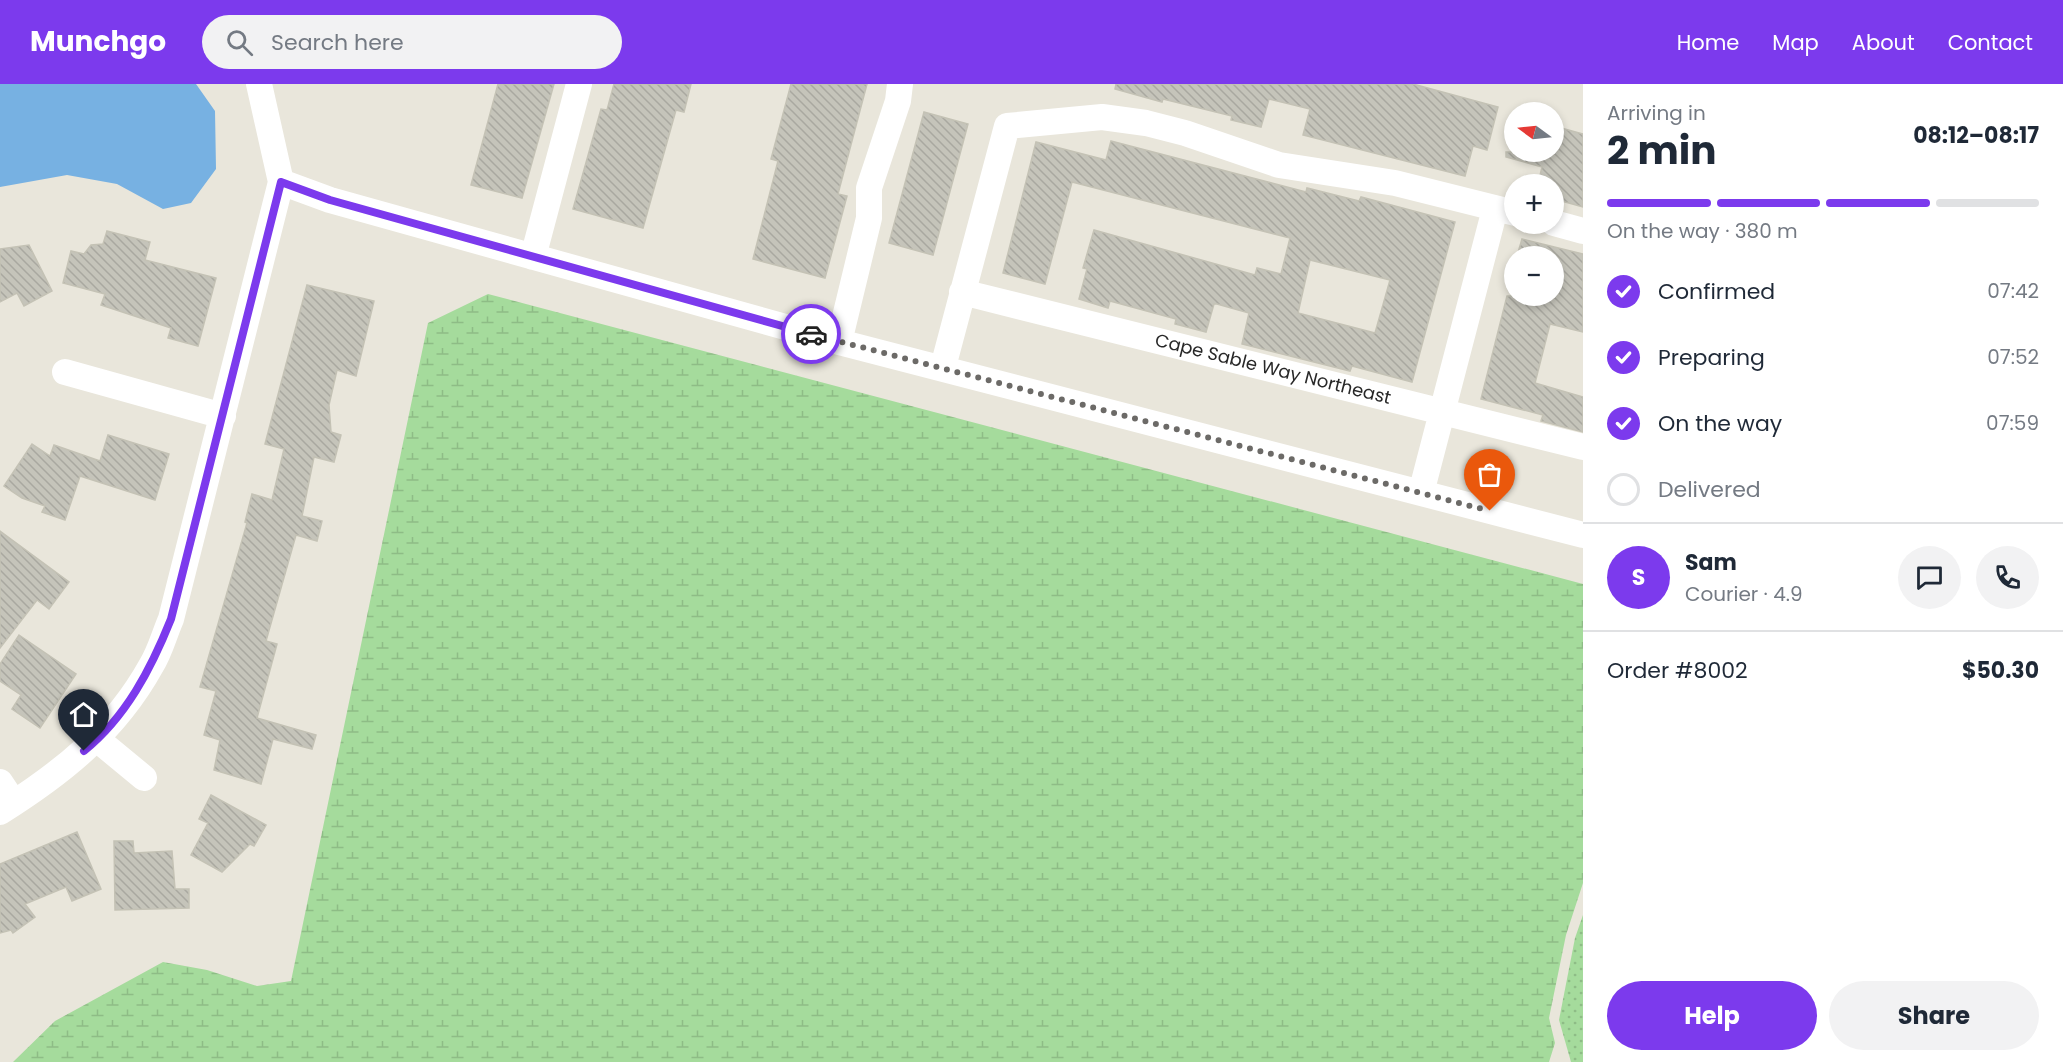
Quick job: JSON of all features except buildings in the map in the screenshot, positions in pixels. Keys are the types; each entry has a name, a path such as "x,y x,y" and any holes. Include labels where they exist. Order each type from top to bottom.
{"street":[{"path":"0,782 7,808 56,774 98,740 124,708 152,665 171,619 281,182 260,84"},
{"path":"532,257 579,84"},
{"path":"839,342 869,218 869,188 898,101 900,84"},
{"path":"942,367 1006,126 1102,117 1146,123 1185,133 1279,165 1395,183 1504,211"},
{"path":"281,182 330,200 839,342 1583,535"},
{"path":"1421,493 1442,411 1504,214"},
{"path":"1564,226 1583,231"},
{"name":"Cape Sable Way Northeast","path":"962,292 1583,447"},
{"path":"65,372 223,416"},
{"path":"98,740 144,778"}],"green space":[{"path":"488,294 1583,584 1583,883 1566,935 1549,1018 1555,1043 1549,1062 13,1062 55,1021 163,962 207,970 257,986 291,981 428,323"},
{"path":"1583,915 1583,1062 1571,1062 1559,1020 1575,938"}],"water":[{"path":"0,84 196,84 215,111 216,169 191,203 163,209 117,184 67,175 0,187"}],"way so far":[{"path":"811,334 1490,511"}],"route":[{"path":"84,751 98,740 124,708 152,665 171,619 281,182 330,200 811,334"}]}
